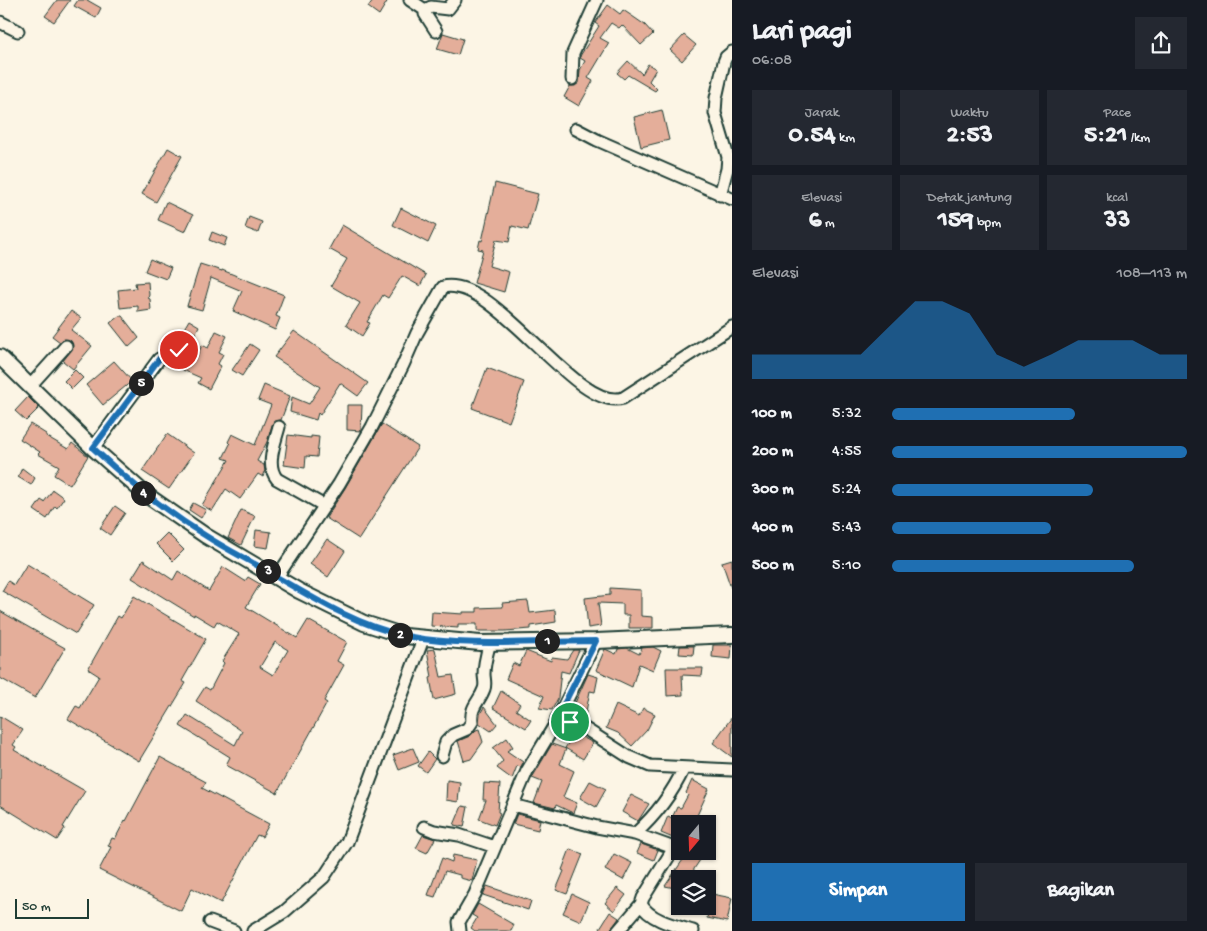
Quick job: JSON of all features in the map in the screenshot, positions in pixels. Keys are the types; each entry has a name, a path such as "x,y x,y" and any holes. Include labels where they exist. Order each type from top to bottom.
{"main road":[{"path":"0,357 93,448 145,494 206,536 299,591 351,618 405,636 423,639 490,642 596,641 732,635"}],"street":[{"path":"410,0 425,10 425,14 436,31"},
{"path":"425,10 431,7 448,9 454,0"},
{"path":"572,79 571,60 573,52 597,0"},
{"path":"0,22 18,31"},
{"path":"720,195 728,157 716,113 716,98 724,62 726,57 732,52"},
{"path":"576,129 596,140 732,199"},
{"path":"277,577 323,505 339,484 372,427 417,333 443,287 462,288 482,298 582,386 603,397 617,400 624,398 732,327"},
{"path":"30,386 66,346"},
{"path":"93,448 159,359 173,352 191,348"},
{"path":"279,427 270,465 272,473 277,479 323,505"},
{"path":"253,931 284,912 324,877 347,842 423,639"},
{"path":"460,931 459,922 475,894 527,771 557,718 596,641"},
{"path":"442,756 446,742 453,735 467,729 472,722 471,713 473,707 485,687 485,660 490,642"},
{"path":"557,718 584,728 643,763 663,767 732,770"},
{"path":"635,834 651,820 665,802 684,768"},
{"path":"512,805 597,827 635,834 674,848 642,898 641,904 618,931"},
{"path":"424,827 434,831 460,835 495,847"},
{"path":"641,904 655,918 693,931"},
{"path":"210,922 234,931"}],"building":[{"path":"57,0 70,0 54,22 45,16"},
{"path":"78,0 87,0 101,8 96,18 74,6"},
{"path":"373,0 388,0 379,15 368,7"},
{"path":"608,5 620,14 623,10 645,25 653,34 641,45 622,25 619,28 611,23 600,38 609,43 588,78 593,81 579,106 564,97 570,86 575,86 579,83 580,70 585,61 580,56 599,26 595,23"},
{"path":"443,33 463,39 458,55 437,49"},
{"path":"684,35 696,45 682,61 670,50"},
{"path":"628,61 642,74 648,64 656,69 649,81 657,89 655,91 628,75 624,79 617,73"},
{"path":"662,110 669,140 641,147 634,117"},
{"path":"168,148 182,156 156,202 142,194"},
{"path":"495,183 538,194 528,230 512,226 509,242 496,240 489,266 509,272 504,292 474,283 483,250 478,249 480,240 482,241"},
{"path":"166,202 193,215 185,232 158,220"},
{"path":"401,208 436,226 428,243 393,225"},
{"path":"249,217 262,222 258,233 245,228"},
{"path":"342,225 426,275 420,286 402,276 388,298 383,295 367,322 370,323 362,336 346,325 360,303 331,286 347,259 329,249"},
{"path":"212,232 227,238 224,246 209,240"},
{"path":"150,259 171,268 166,279 145,271"},
{"path":"200,264 222,270 284,295 276,316 280,318 275,330 233,311 242,291 211,278 202,310 187,306"},
{"path":"148,282 148,298 150,299 151,310 138,312 138,306 120,308 118,290 136,288 135,283"},
{"path":"71,311 81,318 71,330 92,346 73,369 63,361 73,348 71,341 64,339 60,342 52,336"},
{"path":"119,316 122,316 139,338 129,347 110,323"},
{"path":"189,320 199,326 193,338 182,332"},
{"path":"216,331 227,336 219,352 223,354 218,364 221,366 209,389 198,383 201,378 176,367 181,357 190,356 196,358 202,345 208,348"},
{"path":"294,331 368,383 358,396 340,383 320,415 318,413 316,420 290,412 292,397 309,404 320,387 274,357"},
{"path":"250,344 259,350 242,376 232,370"},
{"path":"114,361 132,381 103,405 86,385"},
{"path":"487,368 524,382 509,422 472,408"},
{"path":"75,370 83,378 72,389 64,381"},
{"path":"264,385 290,396 281,420 274,421 267,442 257,461 264,465 265,472 263,477 258,474 240,499 226,489 212,511 202,505 229,460 223,458 230,444 228,442 232,434 255,445 271,405 258,400"},
{"path":"28,397 39,408 26,421 15,411"},
{"path":"347,405 362,405 361,431 347,430"},
{"path":"30,424 68,449 72,443 88,456 70,485 54,475 59,466 38,454 40,452 20,439"},
{"path":"382,424 418,447 359,539 326,518"},
{"path":"167,434 194,453 169,489 142,471"},
{"path":"288,435 311,438 311,436 319,437 317,457 306,456 305,468 284,465"},
{"path":"22,468 35,478 31,485 18,477"},
{"path":"53,490 64,498 57,508 55,506 47,519 34,510 41,500 44,502"},
{"path":"193,503 206,510 201,518 189,510"},
{"path":"115,506 125,513 110,535 100,528"},
{"path":"241,510 255,516 241,545 228,538"},
{"path":"256,530 271,532 268,548 254,546"},
{"path":"167,533 184,550 173,561 156,544"},
{"path":"327,539 345,551 328,577 310,564"},
{"path":"732,559 732,587 731,588 722,562"},
{"path":"143,560 173,580 178,571 209,591 223,567 245,581 248,577 260,584 246,607 297,638 308,620 347,642 337,661 344,665 324,701 327,703 277,793 226,765 230,757 180,726 187,715 235,745 242,731 196,701 205,687 210,690 224,663 222,661 239,634 217,621 214,626 194,614 194,616 132,578","holes":["275,642 288,650 273,675 260,667"]},
{"path":"27,564 94,605 76,634 2,591 8,581 14,585"},
{"path":"610,588 641,590 641,616 653,617 653,628 629,628 629,615 623,615 623,604 598,603 601,626 588,628 585,598 610,595"},
{"path":"134,596 206,639 182,681 186,683 139,761 68,719 76,706 80,708 99,676 88,669 118,616 121,618"},
{"path":"528,601 530,613 555,610 556,622 531,626 531,629 505,631 477,631 477,624 458,624 458,628 431,626 432,612 463,614 463,612 477,612 477,608 503,607 502,603"},
{"path":"0,611 65,648 35,698 0,678"},
{"path":"713,645 732,645 731,659 712,657"},
{"path":"680,646 694,646 693,655 679,654"},
{"path":"653,647 661,651 653,670 639,664 632,687 596,670 605,649 616,654 618,649 627,648 639,654 642,648"},
{"path":"435,649 441,677 453,675 456,694 434,700 427,650"},
{"path":"573,650 579,650 569,673 561,671 558,698 552,710 539,708 544,696 506,679 513,663 519,666 526,651 551,661 552,657 567,659"},
{"path":"666,668 703,668 702,676 682,675 683,695 667,696"},
{"path":"588,674 598,677 595,692 590,691 585,717 570,714"},
{"path":"501,691 520,704 516,710 531,720 526,728 493,708"},
{"path":"616,705 639,716 643,708 655,714 647,730 632,746 618,733 606,728"},
{"path":"484,707 497,724 491,731 479,723 480,714"},
{"path":"0,716 23,730 13,745 16,747 14,750 85,791 57,840 0,805"},
{"path":"732,717 732,757 713,743"},
{"path":"479,729 483,742 471,759 464,761 458,741 470,736"},
{"path":"575,733 593,743 583,759 565,748"},
{"path":"507,738 513,747 507,751 523,762 521,767 517,766 512,779 497,768 503,761 493,748"},
{"path":"552,744 566,749 560,764 574,771 563,797 577,803 573,813 556,805 555,808 534,803 542,782 532,778"},
{"path":"413,748 419,762 399,770 393,755"},
{"path":"428,752 435,759 426,772 418,766"},
{"path":"160,757 206,782 202,788 269,824 262,837 257,835 221,903 192,888 181,911 99,870 111,847 108,846 112,838 115,839 126,821"},
{"path":"447,780 460,782 458,802 446,800"},
{"path":"692,780 709,789 697,815 673,815 677,807 681,808 688,795 686,793"},
{"path":"590,781 606,789 596,807 580,798"},
{"path":"484,783 500,784 498,812 500,813 495,825 479,819 486,800 483,800"},
{"path":"631,795 649,804 638,821 622,812"},
{"path":"462,806 468,807 464,827 454,825"},
{"path":"517,814 540,820 538,830 513,824"},
{"path":"668,816 671,818 671,837 661,833"},
{"path":"423,835 435,839 427,853 416,848"},
{"path":"641,844 658,850 654,860 637,853"},
{"path":"570,849 583,854 567,894 556,890"},
{"path":"614,854 632,863 623,880 605,870"},
{"path":"453,855 477,860 472,881 445,871 435,897 428,895 442,858 452,862"},
{"path":"683,860 700,860 694,870 676,870"},
{"path":"671,877 671,887 665,886"},
{"path":"487,886 531,901 528,910 483,895"},
{"path":"617,888 626,895 614,911 605,903"},
{"path":"572,894 589,902 581,921 563,913"},
{"path":"716,895 732,898 727,922 707,918 708,915 716,915"},
{"path":"478,904 514,925 511,931 475,931 471,928 477,918 472,915"},
{"path":"610,912 619,918 610,931 604,931 600,928"}],"route":[{"path":"179,350 159,359 93,448 145,494 206,536 299,591 364,623 405,636 423,639 480,643 596,641 557,718 570,722"}]}
